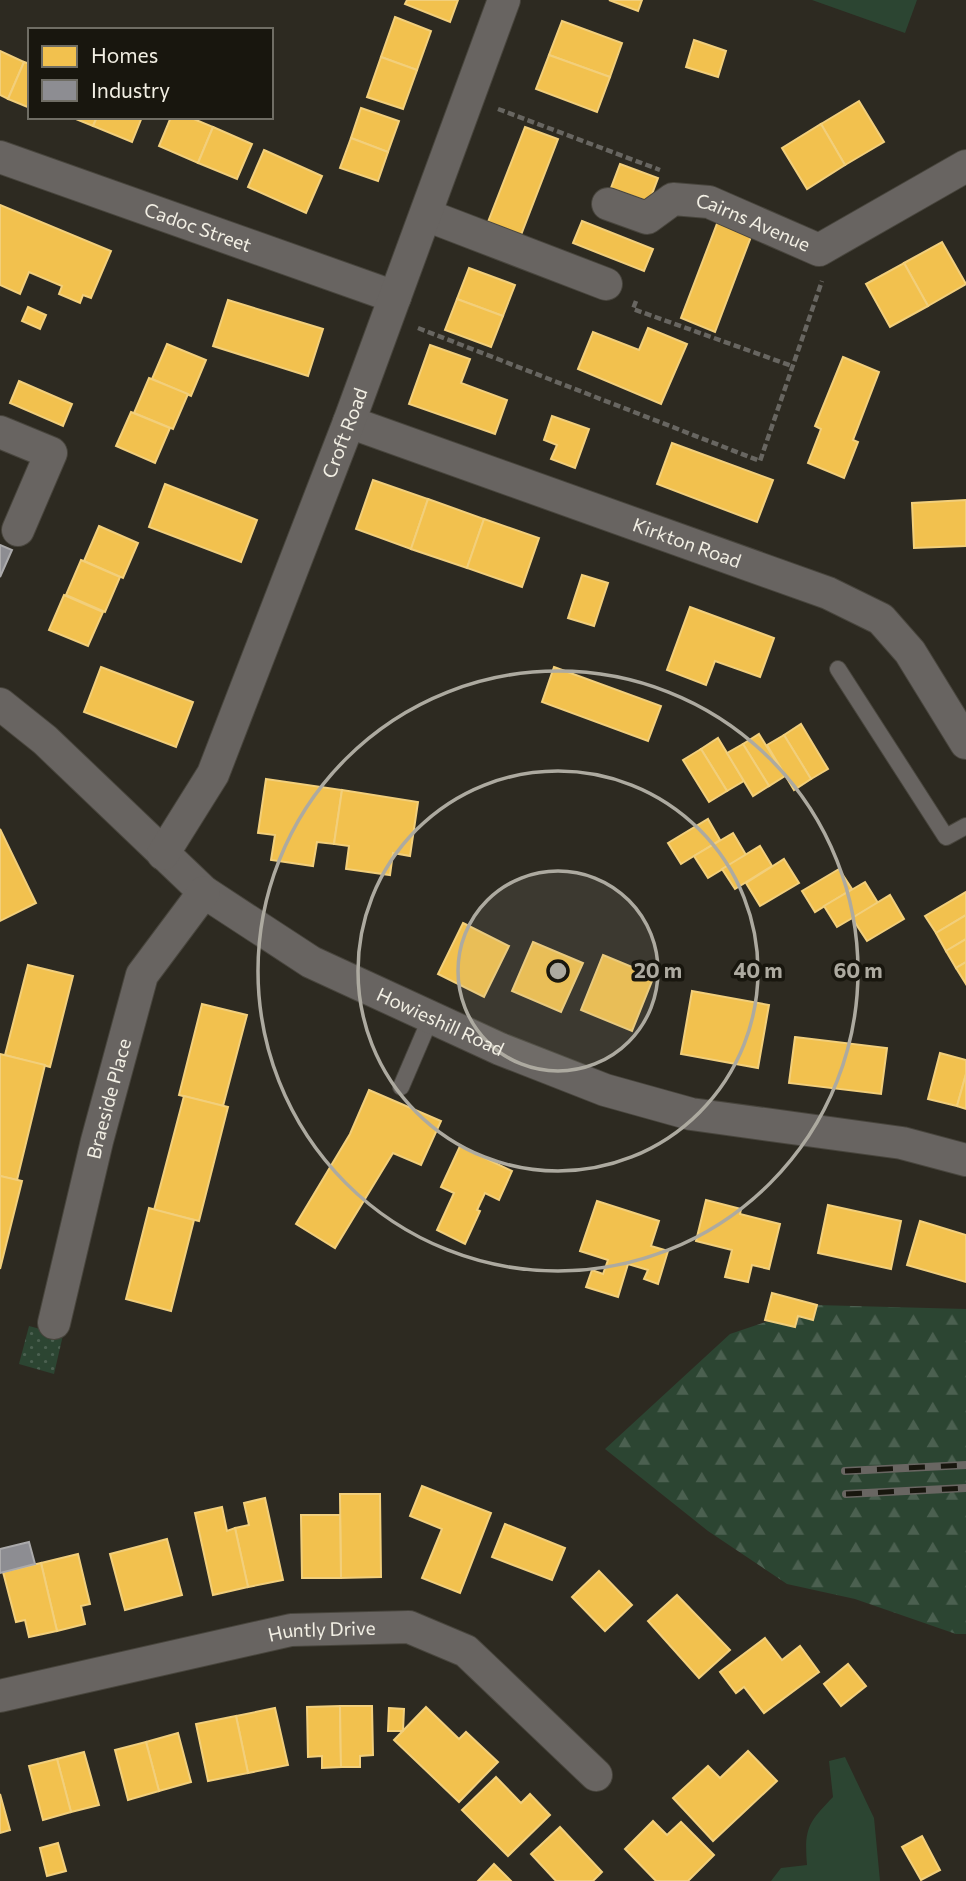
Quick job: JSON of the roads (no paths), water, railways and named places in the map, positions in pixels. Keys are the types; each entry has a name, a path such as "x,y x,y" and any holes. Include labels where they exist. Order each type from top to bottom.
{"street":[{"name":"Croft Road","path":"163,853 213,774 349,422 504,0"},
{"name":"Cadoc Street","path":"0,157 392,307"},
{"name":"Cairns Avenue","path":"608,204 647,218 674,199 709,202 819,250 966,166"},
{"path":"426,215 606,284"},
{"name":"Kirkton Road","path":"349,422 828,593 880,619 910,652 966,743"},
{"path":"0,432 51,453 18,530"},
{"name":"Howieshill Road","path":"0,704 46,740 204,892 311,962 500,1049 605,1090 691,1114 902,1143 966,1160"},
{"name":"Braeside Place","path":"54,1323 97,1141 142,975 204,892"},
{"name":"Huntly Drive","path":"0,1696 290,1630 409,1627 466,1651 596,1775"}],"lane":[{"path":"838,669 946,837 966,825"},
{"path":"401,1087 430,1017"}],"railway":[{"path":"845,1471 966,1465"},
{"path":"846,1494 966,1488"}]}
